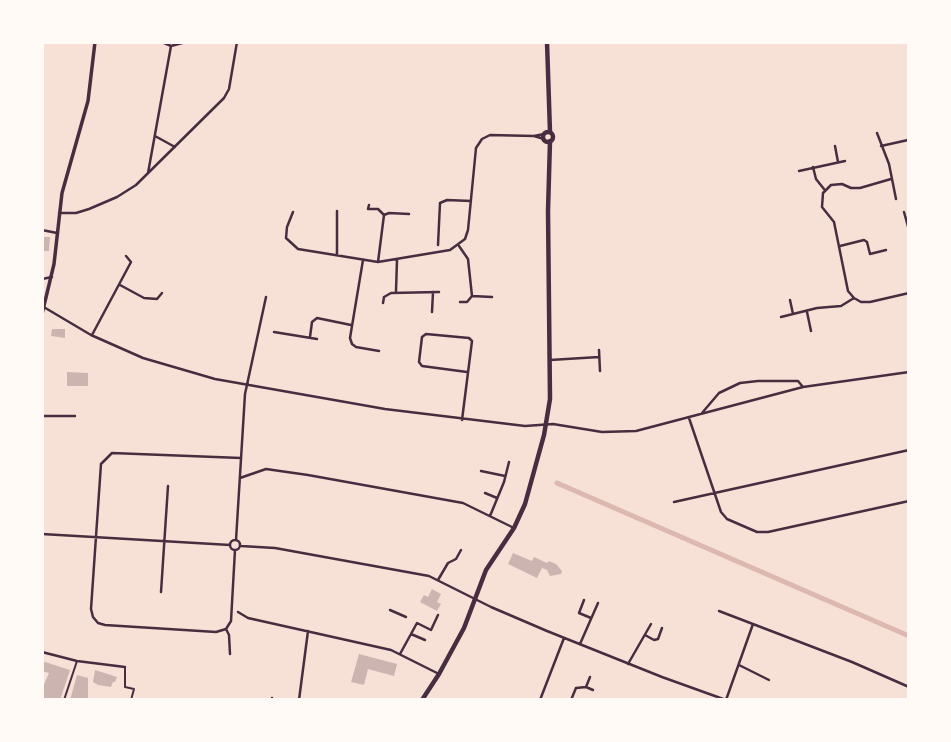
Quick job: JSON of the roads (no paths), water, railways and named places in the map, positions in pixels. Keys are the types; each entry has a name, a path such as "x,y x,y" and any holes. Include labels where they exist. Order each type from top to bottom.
{"main road":[{"path":"422,700 439,674 476,600 486,570 514,528 525,503 546,424 550,399 547,42"}],"street":[{"path":"42,314 52,277 62,193 88,101 95,42"},
{"path":"162,42 171,46 186,42"},
{"path":"59,213 76,213 99,205 136,185 148,174 224,98 229,89 237,42"},
{"path":"148,174 171,46"},
{"path":"877,133 889,164 896,200"},
{"path":"293,212 286,238 293,247 379,262 450,250 459,246 468,230 476,148 482,139 490,135 546,137"},
{"path":"155,136 175,147"},
{"path":"881,146 908,140"},
{"path":"835,146 838,162"},
{"path":"799,171 845,161"},
{"path":"813,167 816,179 825,190"},
{"path":"891,179 860,188 842,184 831,185 821,199 822,207 834,222 848,291 854,298 861,302 870,302 909,293"},
{"path":"438,244 440,203 447,200 471,201"},
{"path":"369,205 369,209 378,209 384,215"},
{"path":"337,211 337,255"},
{"path":"904,212 909,230"},
{"path":"384,215 409,214"},
{"path":"379,262 384,215"},
{"path":"42,230 57,233"},
{"path":"840,246 864,240 870,254 886,250"},
{"path":"459,246 468,259 472,296 467,302 460,302"},
{"path":"92,336 131,262 126,256"},
{"path":"363,260 355,315 351,325 352,344 379,351"},
{"path":"396,292 397,260"},
{"path":"42,279 52,277"},
{"path":"120,285 144,298 157,299 162,293"},
{"path":"383,303 384,297 396,292 439,292"},
{"path":"432,312 433,292"},
{"path":"472,296 492,297"},
{"path":"241,546 236,540 246,386 266,297"},
{"path":"781,317 817,308 841,306 854,298"},
{"path":"790,300 793,314"},
{"path":"43,307 92,336 173,368 246,386 462,420 528,426 546,424 602,432 636,432 803,387 909,372"},
{"path":"807,312 811,331"},
{"path":"310,337 313,321 317,318 351,325"},
{"path":"274,332 317,339"},
{"path":"462,420 472,341 469,338 426,334 422,337 419,362 422,366 467,372"},
{"path":"599,351 600,371"},
{"path":"548,360 599,357"},
{"path":"700,415 712,399 727,388 740,383 798,381 803,387"},
{"path":"42,416 75,416"},
{"path":"690,418 721,512 727,519 761,533 909,501"},
{"path":"42,437 42,450"},
{"path":"674,502 909,450"},
{"path":"42,534 96,537 165,542 230,545 235,550 231,621 226,629 216,632 98,623 93,617 91,609 96,537 101,464 112,453 241,458"},
{"path":"490,516 509,462"},
{"path":"240,478 265,469 275,469 459,502 514,528"},
{"path":"481,471 505,477"},
{"path":"161,592 168,486"},
{"path":"485,493 497,498"},
{"path":"230,545 236,540"},
{"path":"235,550 241,546 275,548 422,574 564,638 726,700 754,624"},
{"path":"438,580 447,563 456,559 461,550"},
{"path":"584,600 579,613 591,618"},
{"path":"580,644 598,603"},
{"path":"390,610 406,617"},
{"path":"239,611 248,618 391,650 439,674"},
{"path":"719,611 909,687"},
{"path":"412,620 431,630 438,615"},
{"path":"400,654 417,623"},
{"path":"628,664 650,624"},
{"path":"645,635 654,640 658,639 662,628"},
{"path":"226,629 230,653"},
{"path":"299,700 308,631"},
{"path":"411,634 425,640"},
{"path":"540,700 564,638"},
{"path":"42,652 77,661 125,667"},
{"path":"738,665 752,670 762,680 769,680"},
{"path":"586,687 590,677"},
{"path":"571,700 576,688 586,687 593,690"}],"lane":[{"path":"64,700 77,661"},
{"path":"125,667 125,687 134,689 131,700"}],"waterway":[{"path":"557,483 909,636"}]}
